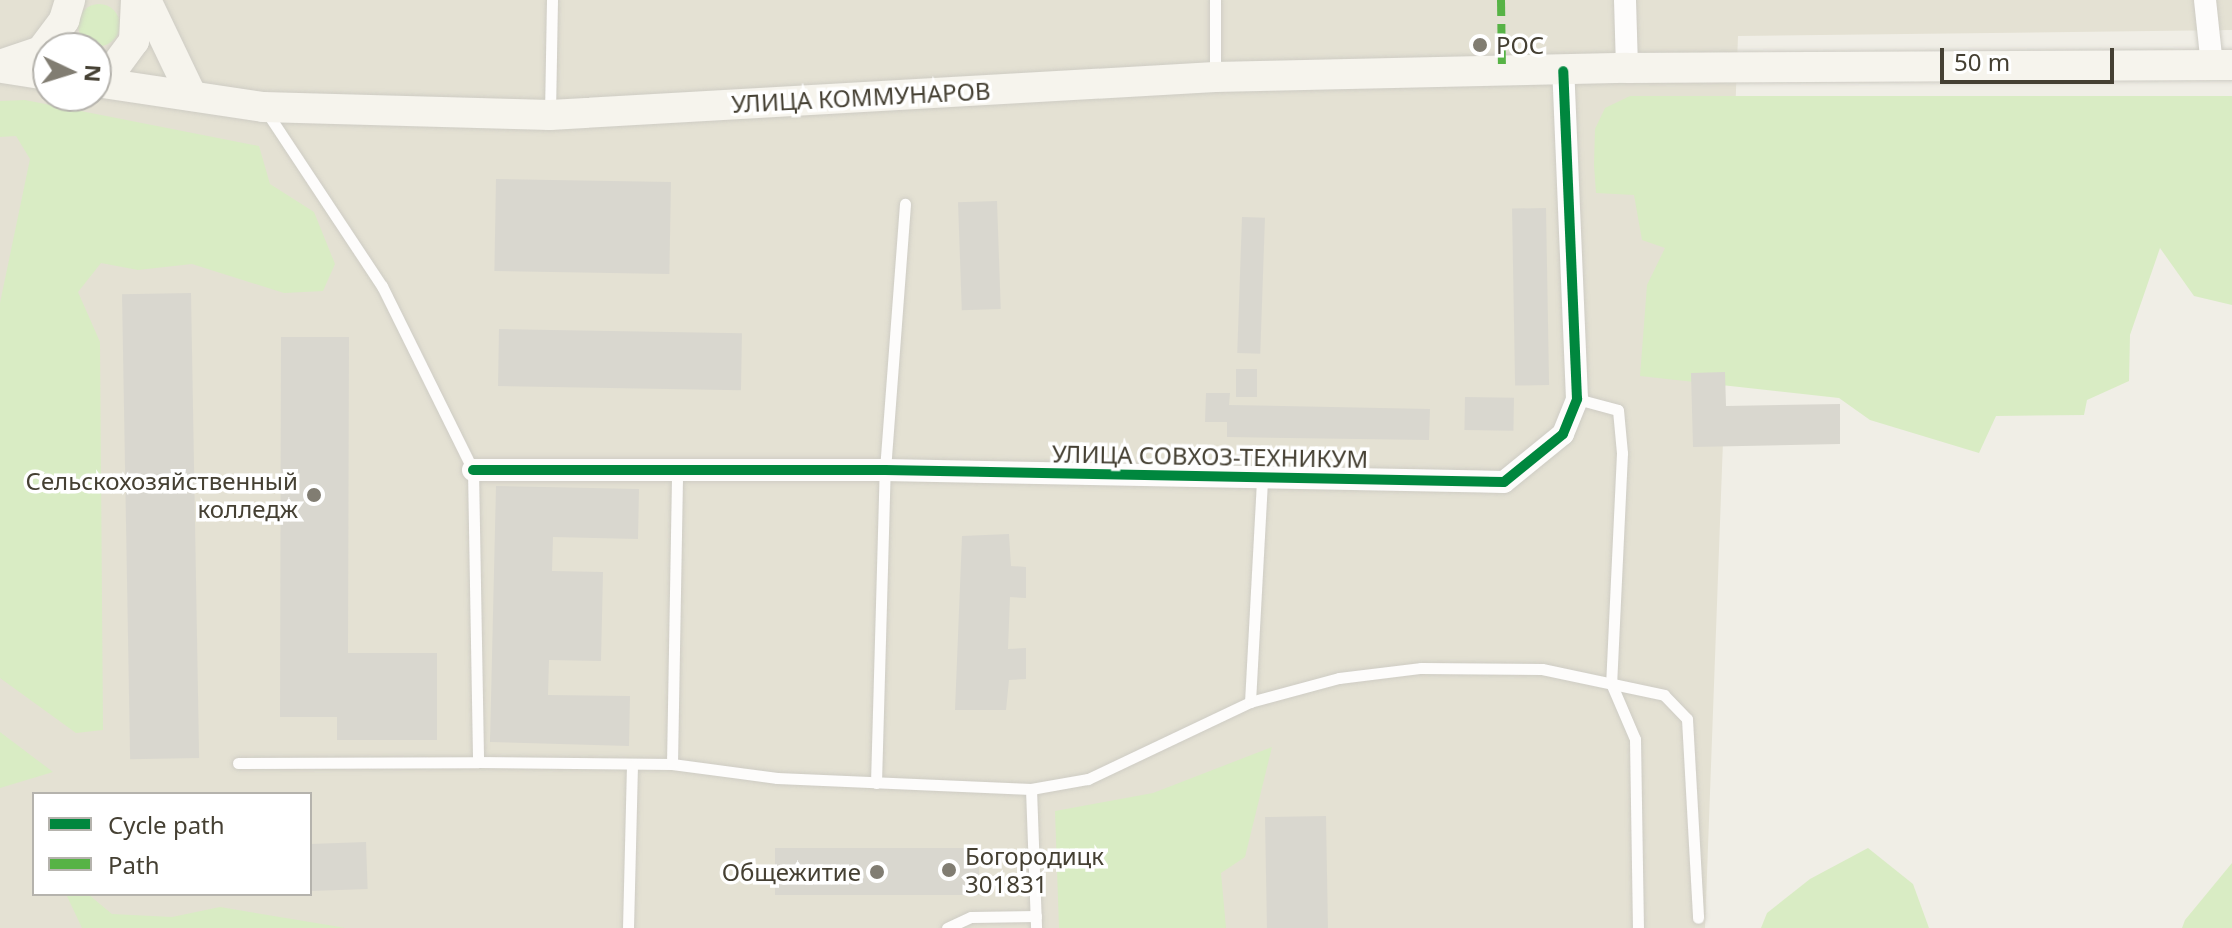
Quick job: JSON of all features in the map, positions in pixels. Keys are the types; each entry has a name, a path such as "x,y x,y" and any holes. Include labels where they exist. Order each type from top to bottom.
{"main road":[{"path":"112,68 134,41 136,0"},
{"path":"146,0 192,96"},
{"path":"0,67 41,51 68,23"},
{"name":"УЛИЦА КОММУНАРОВ","path":"112,84 263,107 550,115 1215,77 1627,68 2222,65"},
{"path":"0,67 32,72"}],"street":[{"path":"1625,0 1627,68"},
{"path":"2205,0 2222,65"},
{"name":"УЛИЦА СОВХОЗ-ТЕХНИКУМ","path":"473,470 885,470 1504,482 1563,434 1577,399 1563,71"}],"lane":[{"path":"550,115 552,0"},
{"path":"1215,0 1215,77"},
{"path":"263,107 382,286 473,470 478,762"},
{"path":"876,783 885,470 905,204"},
{"path":"1577,399 1618,410 1622,453 1611,683 1635,739 1638,928"},
{"path":"672,764 677,470"},
{"path":"1250,702 1262,477"},
{"path":"238,763 672,764 777,778 1031,789 1088,779 1250,702 1339,678 1421,668 1542,669 1664,695 1687,719 1698,918"},
{"path":"628,928 632,765"},
{"path":"947,928 971,917 1036,922 1031,789"}],"shaded area":[{"path":"0,0 2232,0 2232,30 1738,36 1705,928 0,928"}],"green space":[{"path":"91,6 107,6 118,17 120,25 112,41 112,32 80,32 80,17"},
{"path":"1630,96 2232,96 2232,305 2194,296 2160,248 2130,335 2129,381 2087,400 2084,415 1996,416 1979,453 1870,420 1839,398 1640,376 1647,285 1665,248 1642,240 1634,195 1596,193 1594,165 1595,129 1605,108"},
{"path":"0,101 32,101 32,112 86,112 259,146 270,184 314,212 335,264 323,291 284,293 192,264 138,270 101,263 78,292 100,342 103,730 76,733 0,678 0,303 30,159 16,136 0,137"},
{"path":"0,732 53,772 0,788"},
{"path":"1272,747 1245,857 1221,873 1226,928 1059,928 1055,811 1153,793"},
{"path":"1868,848 1913,884 1929,928 1761,928 1767,913 1810,879"},
{"path":"2232,863 2232,928 2182,928 2185,920"},
{"path":"67,896 90,896 112,914 172,917 220,907 346,928 82,928"}],"building":[{"path":"496,179 671,182 669,274 494,271"},
{"path":"997,201 1001,309 962,310 958,202"},
{"path":"1546,208 1549,385 1515,386 1512,209"},
{"path":"1242,217 1265,218 1260,354 1237,353"},
{"path":"191,293 199,758 130,759 122,294"},
{"path":"499,329 742,333 741,390 498,386"},
{"name":"Сельскохозяйственный колледж","path":"281,337 349,337 348,653 437,653 437,740 337,740 337,717 280,717"},
{"path":"1236,369 1257,369 1257,397 1236,397"},
{"path":"1725,372 1726,406 1840,404 1840,444 1693,447 1691,373"},
{"path":"1206,393 1230,393 1229,405 1430,409 1429,440 1227,437 1227,422 1205,422"},
{"path":"1465,397 1514,398 1513,431 1464,430"},
{"path":"496,486 639,489 638,539 553,537 552,571 603,572 601,661 549,660 548,695 630,696 629,746 490,742"},
{"path":"1009,534 1011,566 1026,567 1026,598 1010,597 1008,649 1026,648 1026,679 1009,680 1006,710 955,710 962,536"},
{"path":"1326,816 1328,928 1267,928 1265,817"},
{"path":"366,842 368,889 312,891 312,844"},
{"name":"Общежитие","path":"775,848 979,848 979,895 775,895"}],"marked path":[{"path":"1501,0 1502,72"}],"cycle path":[{"path":"473,470 885,470 1504,482 1563,434 1577,399 1563,71"}],"place":[{"name":"РОС","path":"1480,45"},
{"name":"Сельскохозяйственный колледж","path":"314,495"},
{"name":"Богородицк 301831","path":"949,870"},
{"name":"Общежитие","path":"877,872"}]}
